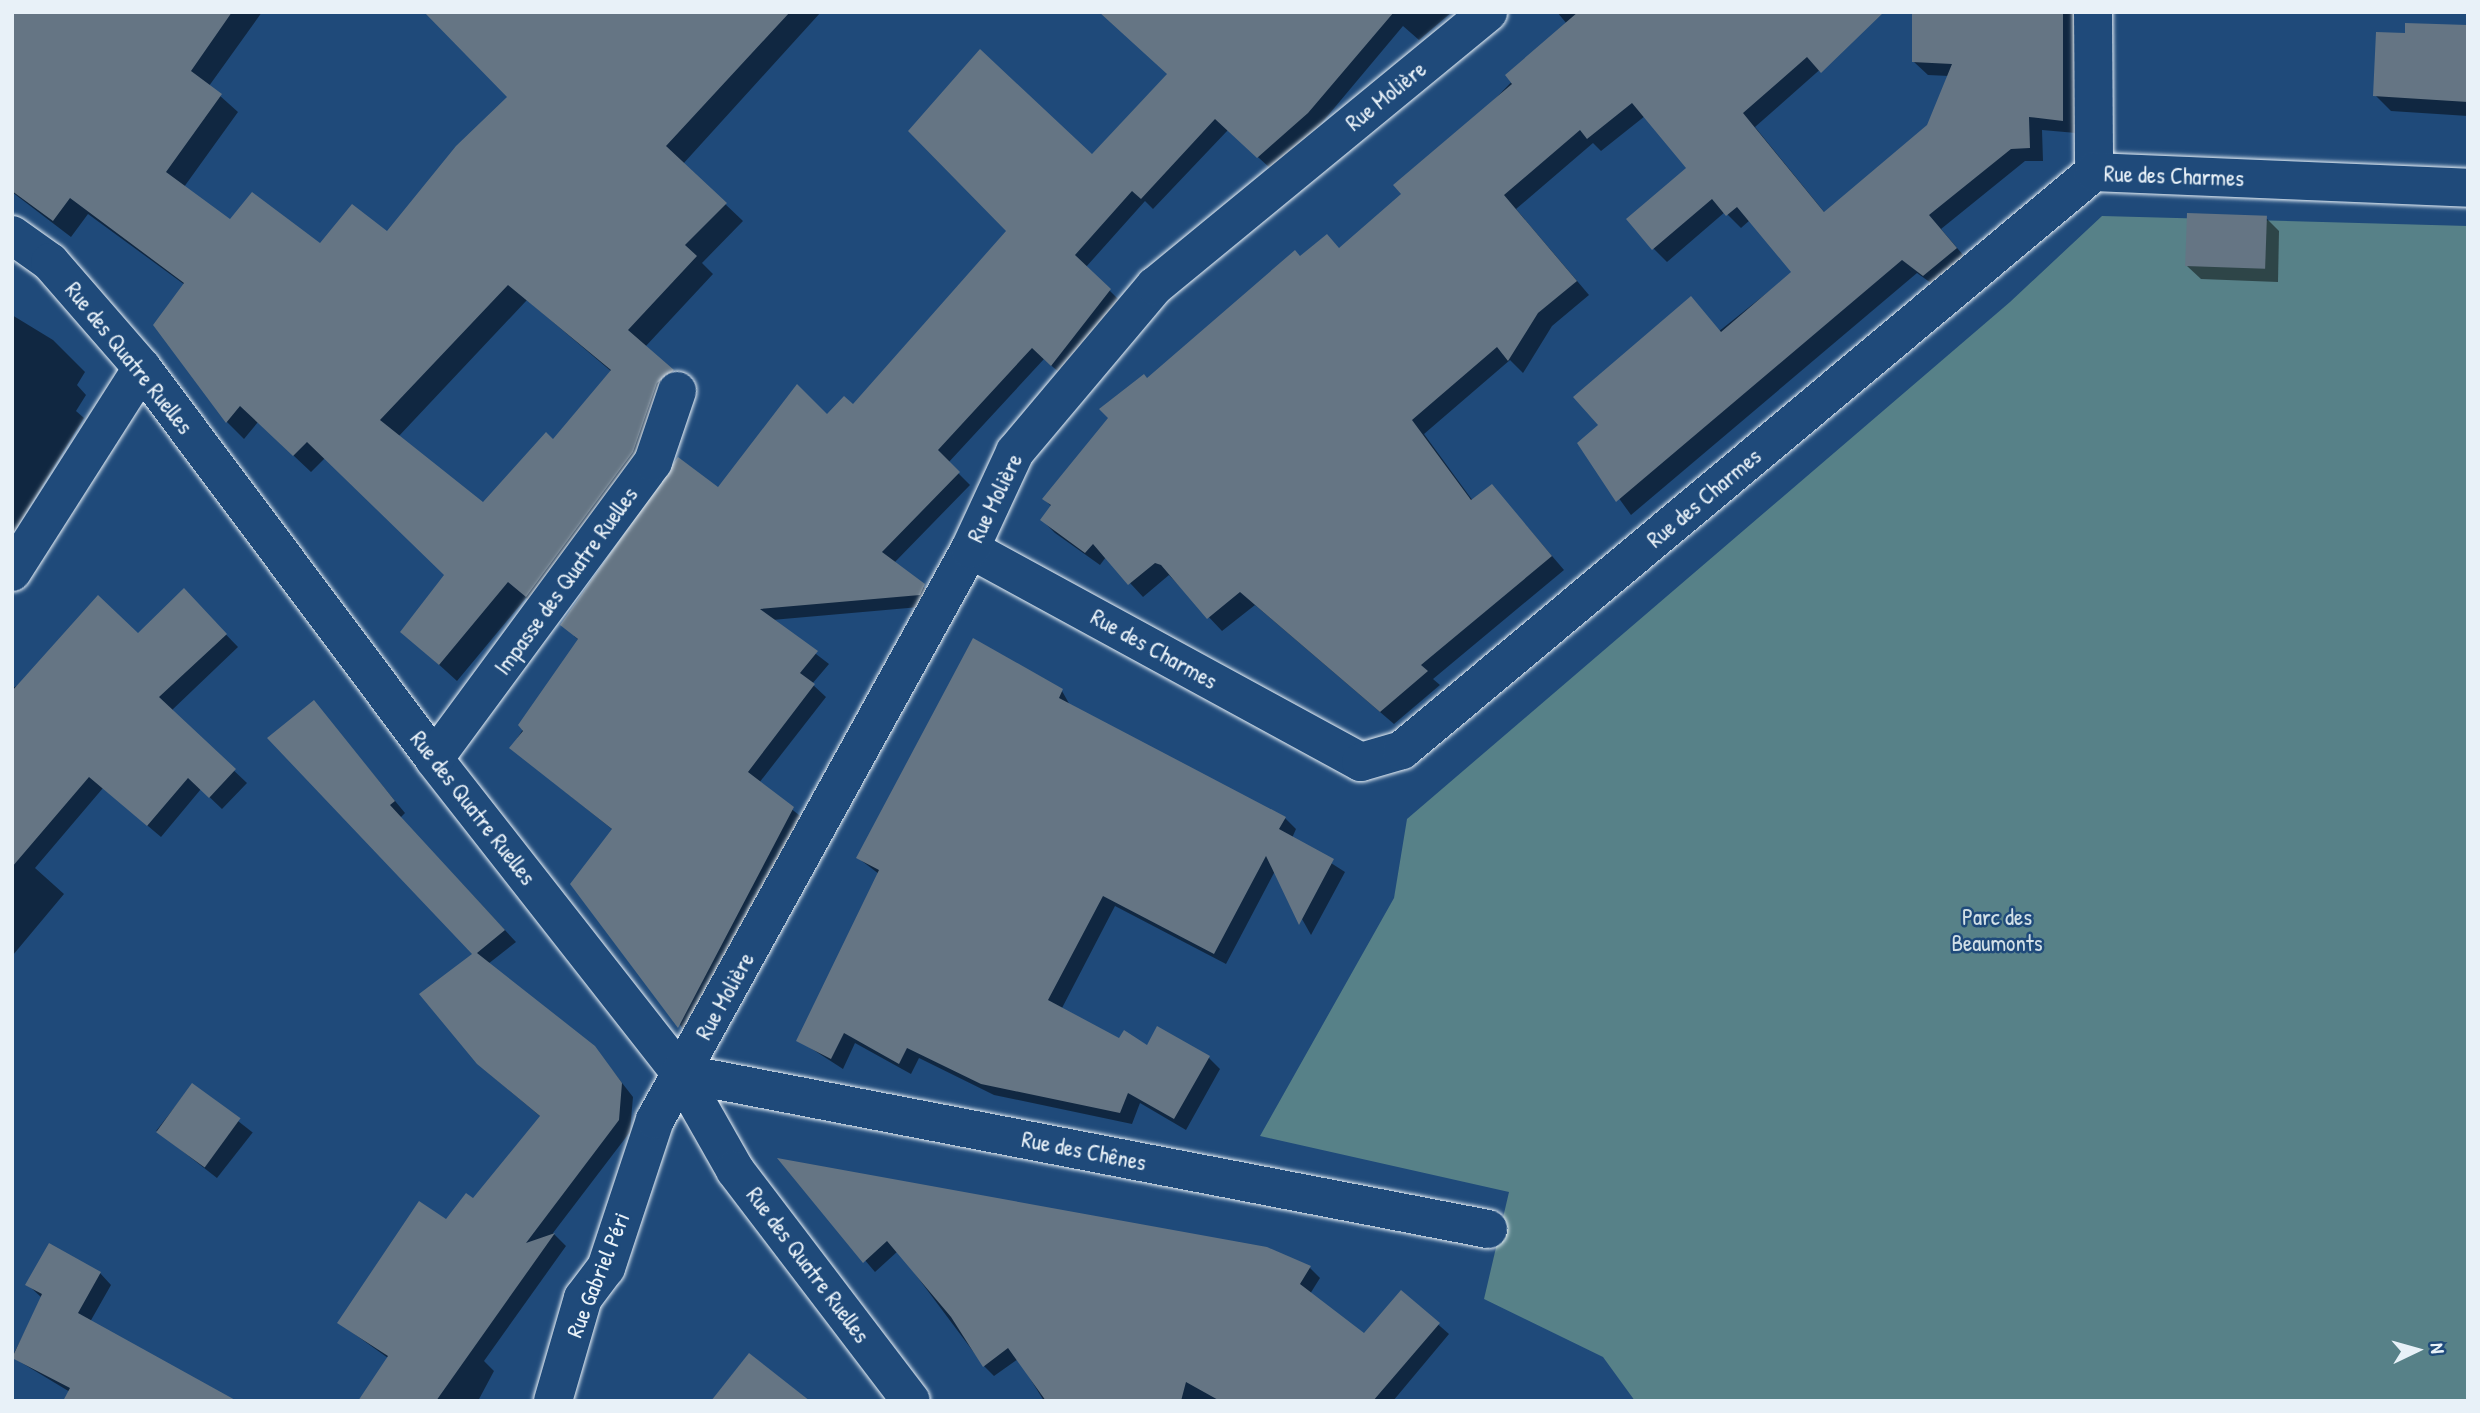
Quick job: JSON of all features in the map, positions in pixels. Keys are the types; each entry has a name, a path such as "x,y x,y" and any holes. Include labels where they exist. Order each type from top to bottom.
{"street":[{"name":"Rue Molière","path":"680,1073 970,549 1015,452 1155,286 1488,12"},
{"path":"2093,12 2094,172"},
{"name":"Rue des Charmes","path":"970,549 1361,762 1402,750 2094,172 2468,188"},
{"name":"Rue des Quatre Ruelles","path":"12,235 50,262 142,369 434,759 680,1073 735,1170 911,1401"},
{"path":"12,572 142,369"},
{"name":"Impasse des Quatre Ruelles","path":"434,759 653,462 677,391"},
{"name":"Rue des Chênes","path":"680,1073 1488,1229"},
{"name":"Rue Gabriel Péri","path":"553,1401 583,1298 606,1268 655,1120 680,1073"}],"green space":[{"name":"Parc des Beaumonts","path":"2102,216 2468,226 2468,1401 1635,1401 1603,1357 1484,1299 1509,1192 1260,1136 1394,898 1407,819 2010,302"}],"building":[{"path":"12,12 232,12 191,71 222,94 166,172 230,219 252,192 320,243 352,204 387,231 456,146 507,97 424,12 790,12 666,146 727,203 685,245 697,256 628,330 674,370 657,383 633,452 526,597 508,582 439,665 400,632 444,575 307,442 293,456 240,406 226,423 153,325 184,283 70,198 53,221 12,191","holes":["508,285 611,370 553,439 546,432 483,502 380,420"]},
{"path":"1099,12 1394,12 1308,113 1257,158 1215,119 1141,199 1132,191 1075,255 1111,289 1051,366 1032,348 938,450 960,472 882,552 925,584 920,595 760,609 818,651 800,673 815,684 748,772 794,807 678,1028 570,884 612,829 509,748 523,731 518,725 578,639 560,625 678,457 718,487 797,384 827,414 844,396 853,404 1006,231 908,131 980,49 1092,154 1167,74"},
{"path":"1578,12 1884,12 1821,73 1807,57 1743,113 1824,212 1927,125 1952,64 1912,62 1912,12 2063,12 2063,121 2029,117 2030,148 2011,149 1929,215 1957,248 1923,276 1902,260 1616,502 1577,443 1598,425 1573,397 1691,296 1721,332 1791,272 1737,207 1726,216 1712,199 1652,250 1626,219 1686,168 1632,103 1587,139 1580,130 1504,195 1577,281 1538,313 1508,361 1497,347 1412,420 1471,500 1492,484 1552,556 1421,665 1428,671 1380,712 1240,592 1207,619 1161,565 1155,563 1128,585 1093,544 1085,553 1040,520 1051,505 1042,499 1108,418 1099,409 1144,374 1147,378 1295,250 1300,256 1327,234 1339,248 1401,194 1393,185 1512,84 1505,75"},
{"path":"2405,23 2468,25 2468,102 2373,96 2376,32 2405,33"},
{"path":"2187,213 2267,216 2265,269 2185,266"},
{"path":"184,588 227,634 159,697 236,769 209,798 188,778 147,826 89,777 12,867 12,691 98,595 138,633"},
{"path":"973,638 1063,689 1059,698 1286,817 1279,829 1334,859 1299,925 1266,856 1214,954 1103,896 1048,1000 1119,1038 1124,1030 1147,1045 1157,1026 1210,1056 1174,1119 1128,1093 1120,1113 981,1084 907,1048 899,1064 844,1033 831,1059 796,1041 879,870 856,858"},
{"path":"314,700 395,801 390,805 505,930 477,953 595,1046 622,1083 619,1120 526,1243 555,1233 436,1401 358,1401 388,1356 337,1323 419,1201 446,1219 466,1193 473,1198 540,1116 477,1064 419,994 472,954 267,738"},
{"path":"192,1083 241,1118 205,1168 156,1132"},
{"path":"777,1158 1267,1247 1311,1266 1300,1284 1364,1333 1401,1290 1440,1323 1373,1401 1220,1401 1186,1382 1181,1401 1046,1401 1008,1348 983,1367 951,1317 887,1241 863,1263"},
{"path":"49,1243 101,1272 78,1313 237,1401 63,1401 70,1388 12,1358 42,1294 25,1285"},
{"path":"749,1353 810,1401 711,1401"}]}
